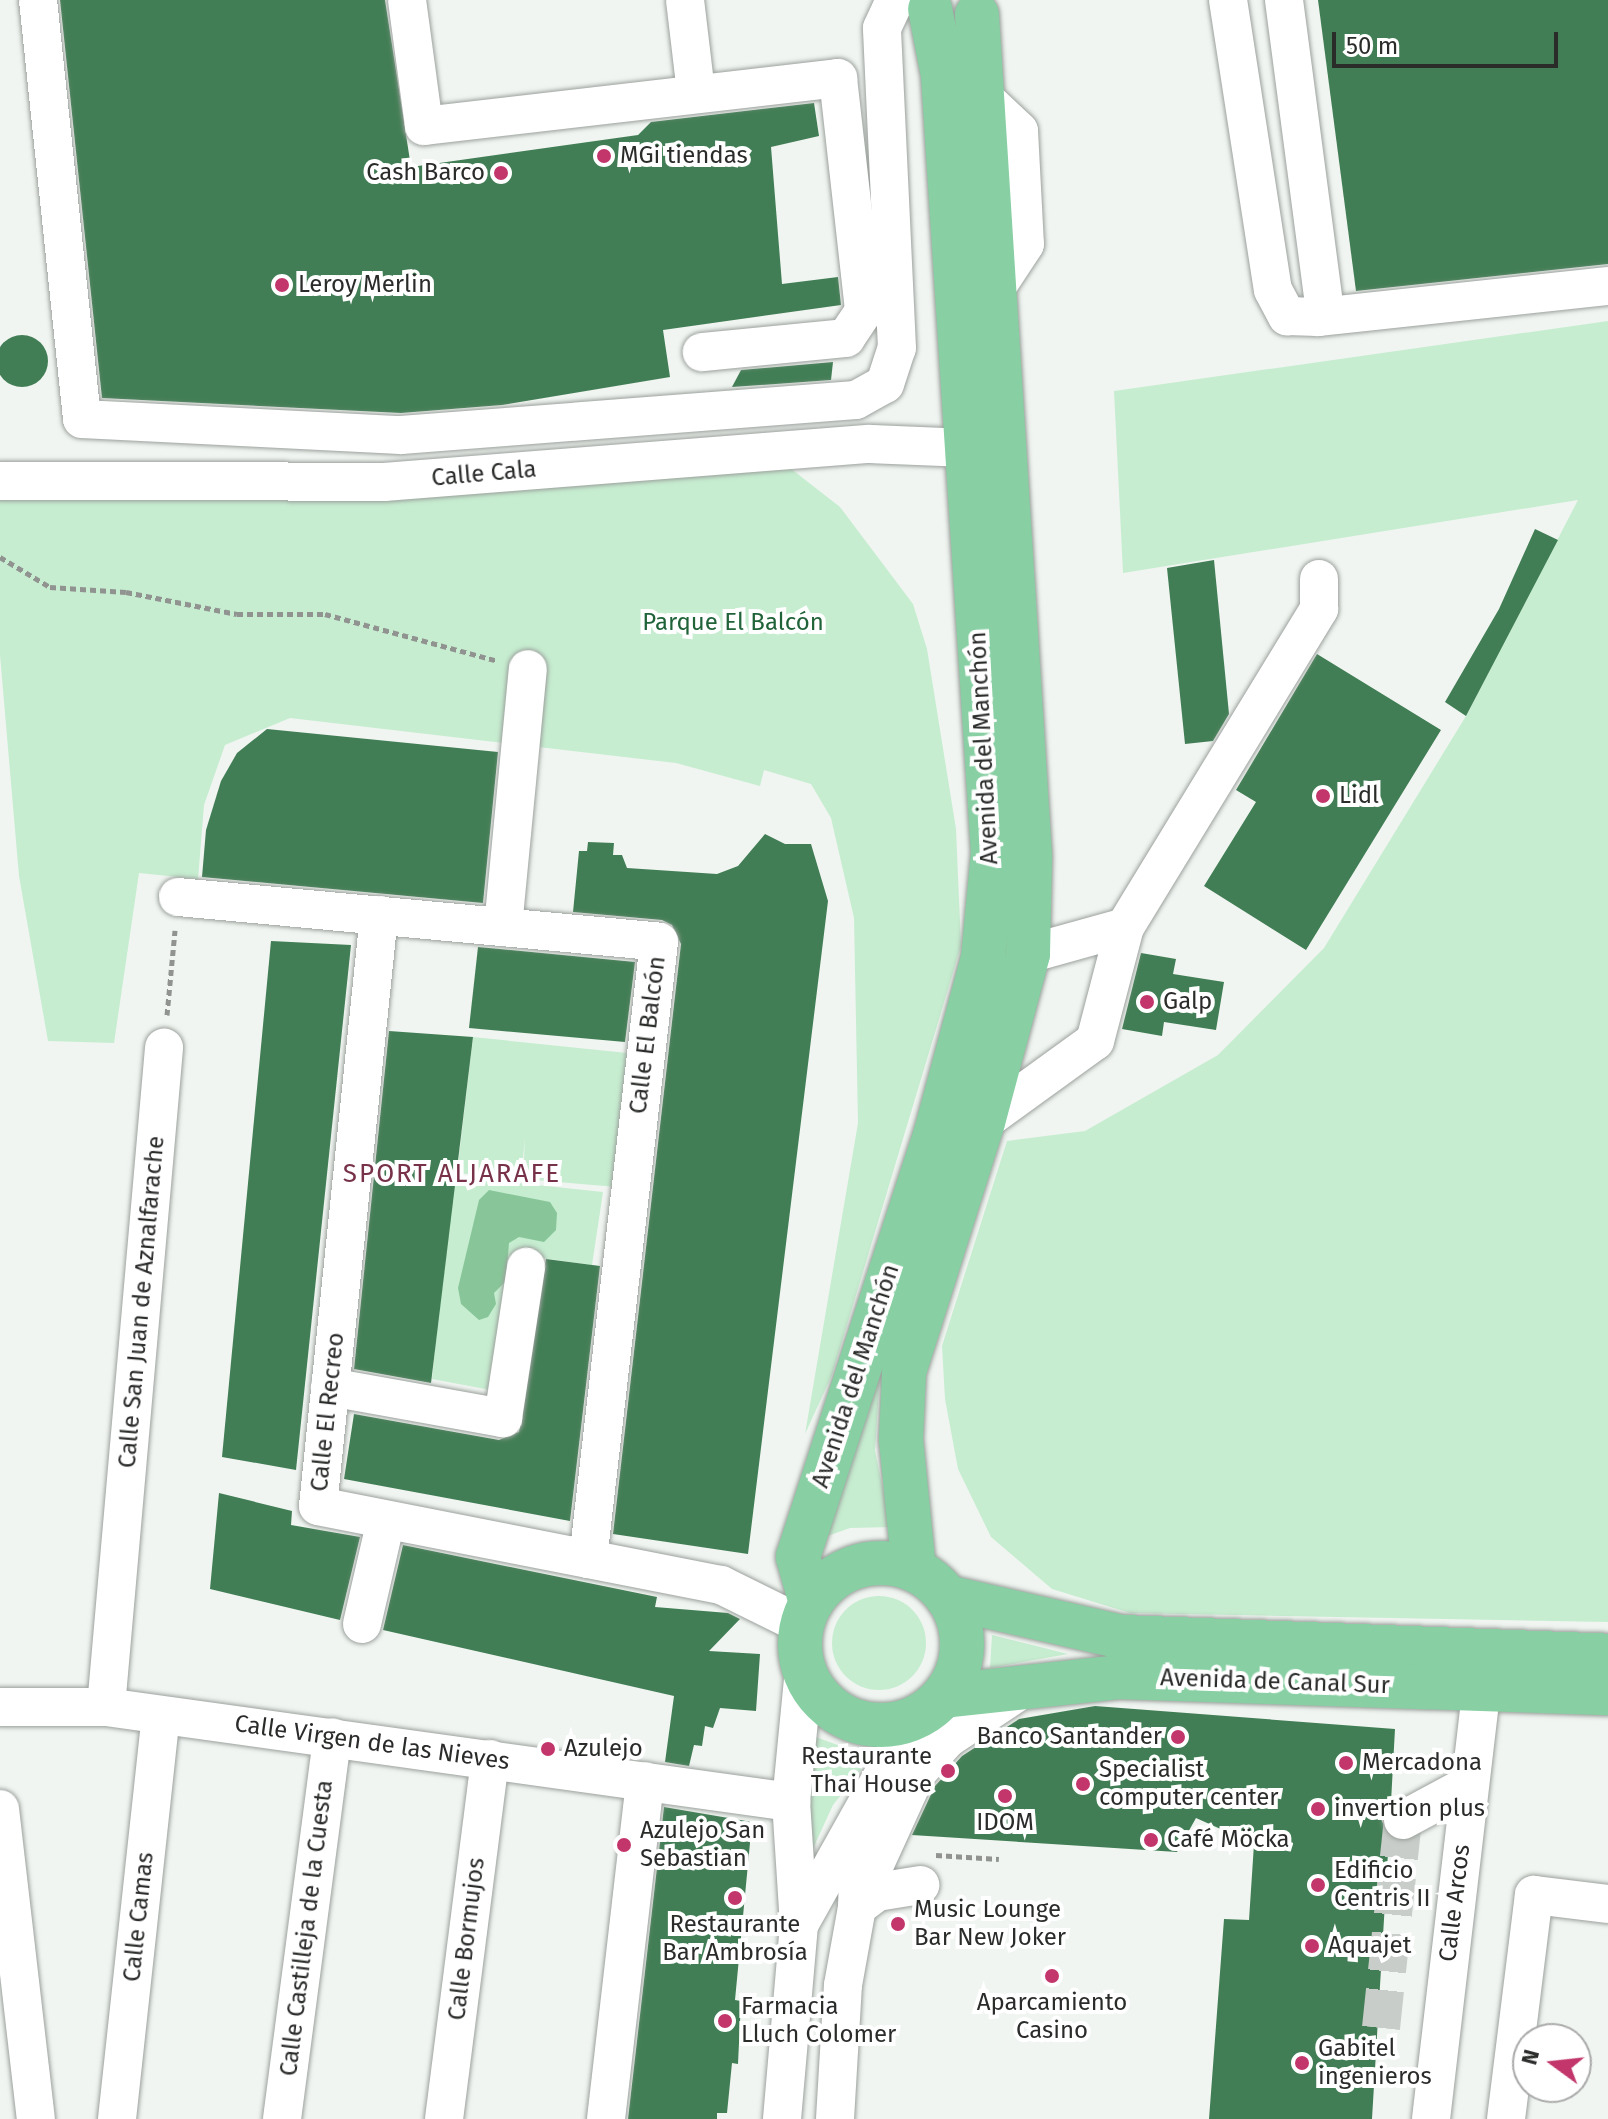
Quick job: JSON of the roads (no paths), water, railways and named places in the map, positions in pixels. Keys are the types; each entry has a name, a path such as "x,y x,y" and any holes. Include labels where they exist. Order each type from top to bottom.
{"main road":[{"path":"914,3 992,7"},
{"name":"Avenida del Manchón","path":"806,1614 798,1557 935,1136 983,958 993,853 943,75 914,3"},
{"name":"Avenida del Manchón","path":"914,1570 901,1439 904,1372 983,1122 1028,954 1030,856 984,98 992,7"},
{"path":"867,1564 914,1570 947,1597 961,1629 960,1664 929,1708 888,1726 853,1722 825,1704 804,1670 806,1614 827,1583 867,1564"},
{"name":"Avenida de Canal Sur","path":"947,1597 1122,1637 1608,1656"},
{"name":"Avenida de Canal Sur","path":"929,1708 1026,1687 1118,1677 1608,1693"}],"street":[{"path":"38,0 82,419 401,435 856,400 885,384 897,348 880,310 838,78"},
{"path":"407,0 424,126 696,92 838,78 882,43"},
{"path":"685,0 696,92"},
{"path":"1228,0 1273,290 1287,316 1318,317 1608,286"},
{"path":"1284,0 1324,304 1318,317"},
{"path":"880,310 882,28 914,3"},
{"path":"702,352 846,338 880,310"},
{"name":"Calle Cala","path":"0,481 384,482 870,444 967,448"},
{"path":"983,1122 1095,1041 1125,927 1319,609 1319,579"},
{"path":"503,927 528,669"},
{"name":"Calle El Balcón","path":"178,897 659,942 588,1559"},
{"name":"Calle El Recreo","path":"379,915 318,1506 721,1585 806,1614"},
{"path":"1028,954 1125,927"},
{"name":"Calle San Juan de Aznalfarache","path":"106,1707 164,1048"},
{"path":"330,1387 503,1418 526,1267"},
{"path":"362,1624 386,1520"},
{"path":"782,2119 799,1925 791,1802 804,1670"},
{"path":"857,1907 879,1850 916,1774 947,1739 1026,1687"},
{"name":"Calle Arcos","path":"1431,2119 1468,1785 1482,1688"},
{"name":"Calle Virgen de las Nieves","path":"0,1707 106,1707 791,1802"},
{"path":"799,1925 860,1817 929,1708"},
{"name":"Calle Camas","path":"117,2119 161,1715"},
{"name":"Calle Castilleja de la Cuesta","path":"282,2119 332,1737"},
{"name":"Calle Bormujos","path":"444,2119 490,1759"},
{"path":"606,2119 645,1781"},
{"path":"1403,1820 1468,1785"},
{"path":"0,1809 36,2119"},
{"path":"835,2119 843,1985 857,1907 860,1817"},
{"path":"857,1907 877,1892 920,1885 890,1879 883,1871 879,1850"},
{"path":"1506,2119 1534,1895 1608,1904"}],"tunnel":[{"path":"1381,2028 1403,1820"}],"place":[{"name":"MGi tiendas","path":"604,156"},
{"name":"Cash Barco","path":"501,173"},
{"name":"Leroy Merlin","path":"282,285"},
{"name":"Lidl","path":"1323,796"},
{"name":"Galp","path":"1147,1002"},
{"name":"Banco Santander","path":"1178,1737"},
{"name":"Azulejo","path":"548,1749"},
{"name":"Mercadona","path":"1346,1763"},
{"name":"Restaurante Thai House","path":"948,1771"},
{"name":"Specialist computer center","path":"1083,1784"},
{"name":"IDOM","path":"1005,1796"},
{"name":"invertion plus","path":"1318,1809"},
{"name":"Café Möcka","path":"1151,1840"},
{"name":"Azulejo San Sebastian","path":"624,1845"},
{"name":"Edificio Centris II","path":"1318,1885"},
{"name":"Restaurante Bar Ambrosía","path":"735,1898"},
{"name":"Music Lounge Bar New Joker","path":"898,1924"},
{"name":"Aquajet","path":"1312,1946"},
{"name":"Aparcamiento Casino","path":"1052,1976"},
{"name":"Farmacia Lluch Colomer","path":"725,2021"},
{"name":"Gabitel ingenieros","path":"1302,2063"}],"district":[{"name":"SPORT ALJARAFE","path":"452,1174"}],"park label":[{"name":"Parque El Balcón","path":"733,623"}]}
